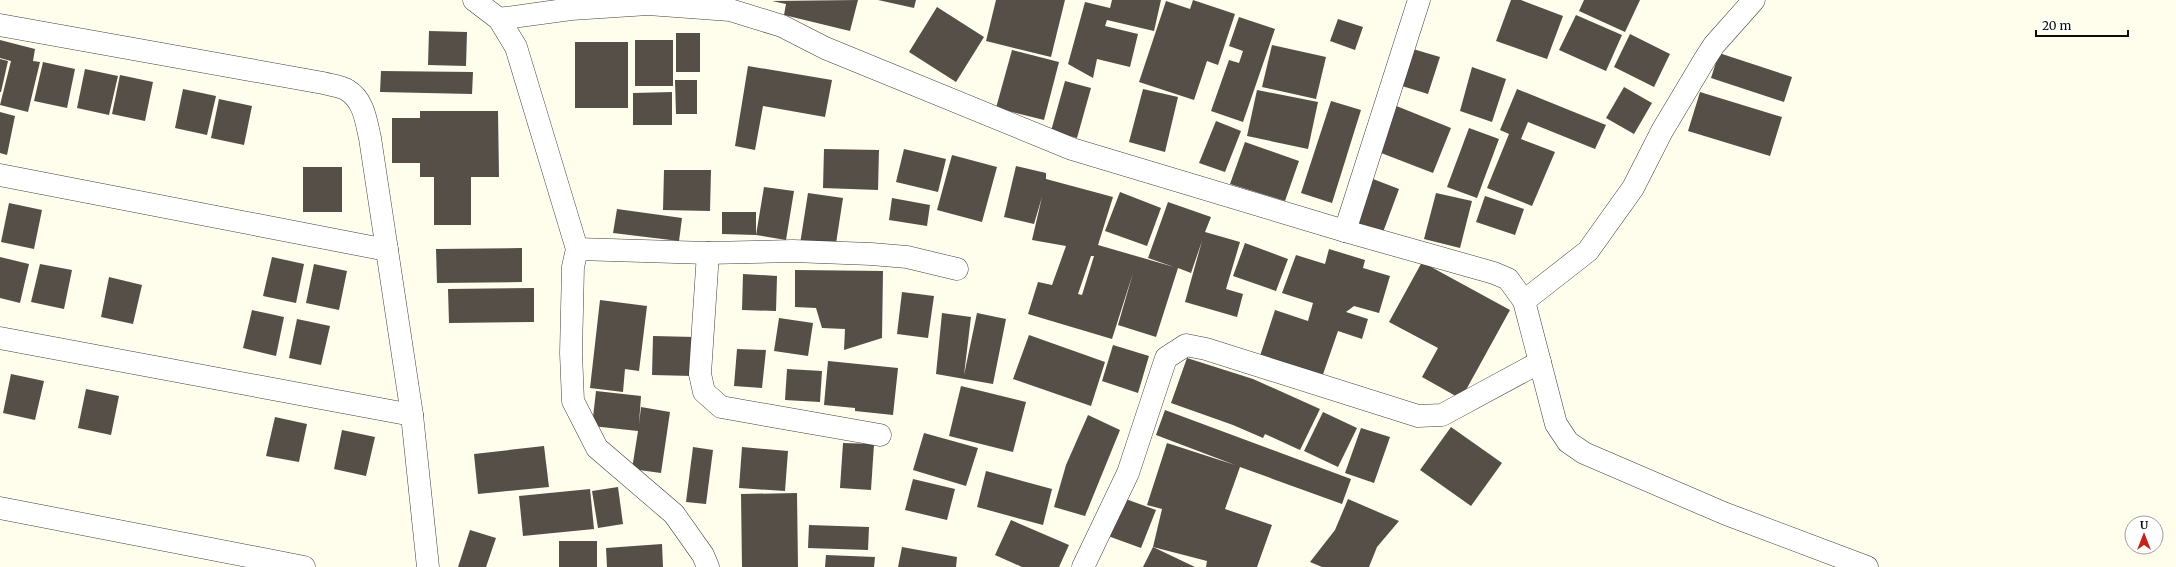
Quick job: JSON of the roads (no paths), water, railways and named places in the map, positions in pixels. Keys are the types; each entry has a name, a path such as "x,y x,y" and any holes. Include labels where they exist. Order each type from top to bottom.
{"street":[{"path":"474,0 499,19 516,47 578,248 573,267 571,353 573,401 597,448 674,514 703,555 708,567"},
{"path":"1345,231 1419,0"},
{"path":"1524,301 1588,251 1633,188 1662,131 1708,54 1754,0"},
{"path":"499,19 571,9 648,4 731,5 782,26 826,48 1072,148 1345,231 1494,273 1508,280 1524,301 1560,432 1568,442 1584,453 1726,514 1867,567"},
{"path":"0,25 323,83 347,90 359,101 366,117 412,415 428,567"},
{"path":"0,175 387,250"},
{"path":"578,248 708,253 793,251 871,254 907,257 957,269"},
{"path":"708,253 700,374 704,392 721,407 880,435"},
{"path":"0,338 412,415"},
{"path":"1083,567 1128,473 1166,358 1186,345 1206,349 1418,416 1442,415 1540,362"},
{"path":"0,508 304,567"}]}
